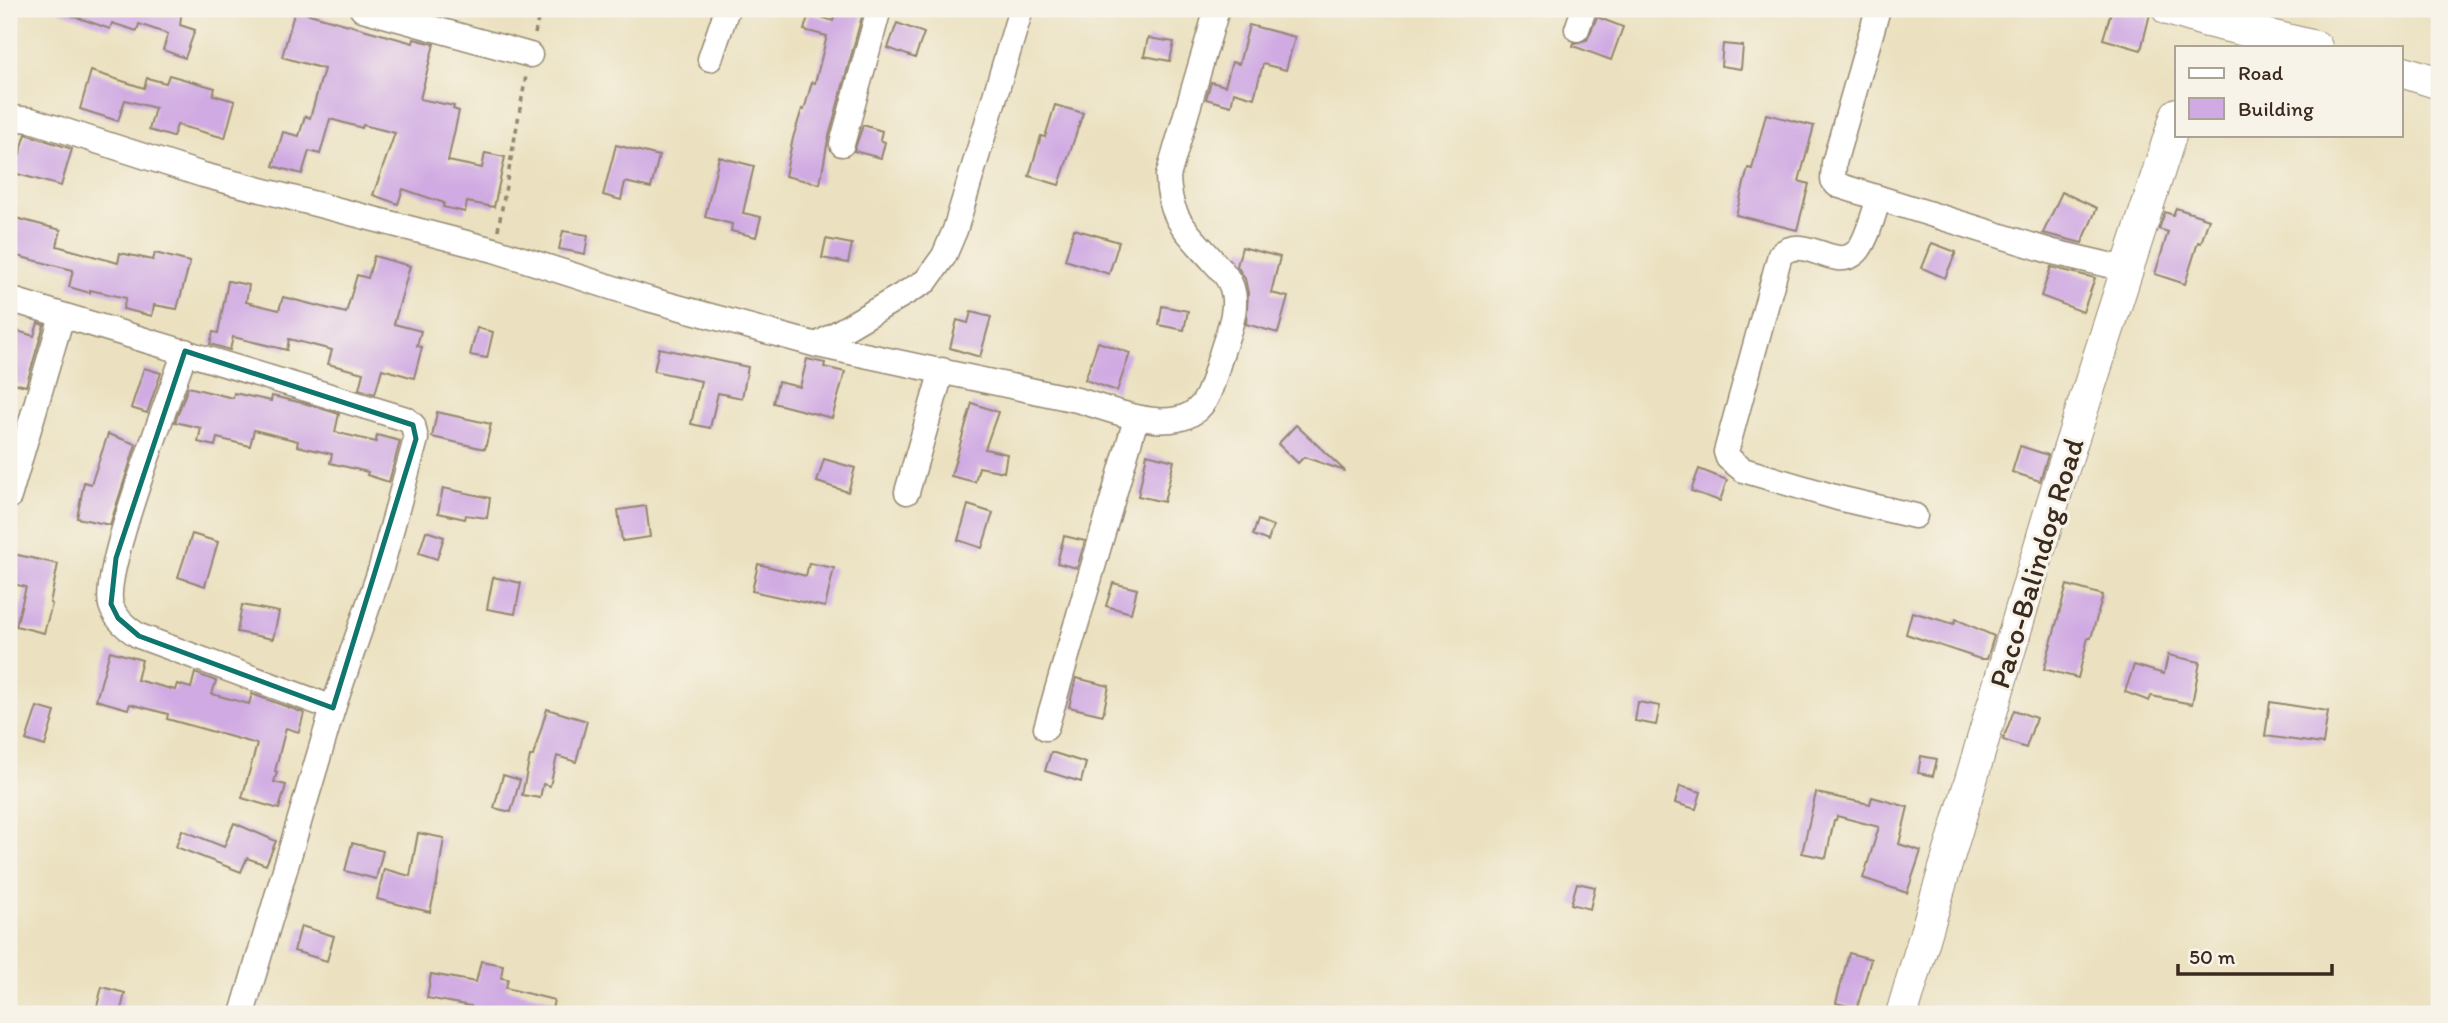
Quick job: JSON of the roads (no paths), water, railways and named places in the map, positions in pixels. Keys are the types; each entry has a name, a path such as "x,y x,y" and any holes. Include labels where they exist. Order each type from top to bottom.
{"street":[{"path":"362,9 530,55"},
{"path":"710,59 727,9"},
{"path":"842,144 879,9"},
{"path":"817,345 926,281 944,256 955,230 1021,9"},
{"path":"9,120 32,120 203,175 494,250 648,299 817,345 1077,400 1136,419 1174,421 1195,411 1207,398 1232,318 1234,300 1232,285 1220,267 1172,211 1168,192 1168,176 1217,9"},
{"path":"1878,9 1832,174 1837,184 2053,252 2126,269"},
{"path":"2168,9 2205,26 2311,46"},
{"path":"2402,71 2439,83"},
{"name":"Paco-Balindog Road","path":"1902,1014 2061,475 2175,120"},
{"path":"1879,198 1861,246 1854,254 1846,258 1837,257 1799,247 1786,249 1780,255 1726,452 1728,458 1743,470 1838,498 1915,516"},
{"path":"9,299 406,419 415,430 416,439 381,568 333,708 242,1014"},
{"path":"9,497 62,316"},
{"path":"186,351 116,558 111,604 118,618 139,636 333,708"},
{"path":"907,492 942,370"},
{"path":"1046,728 1136,419"}]}
